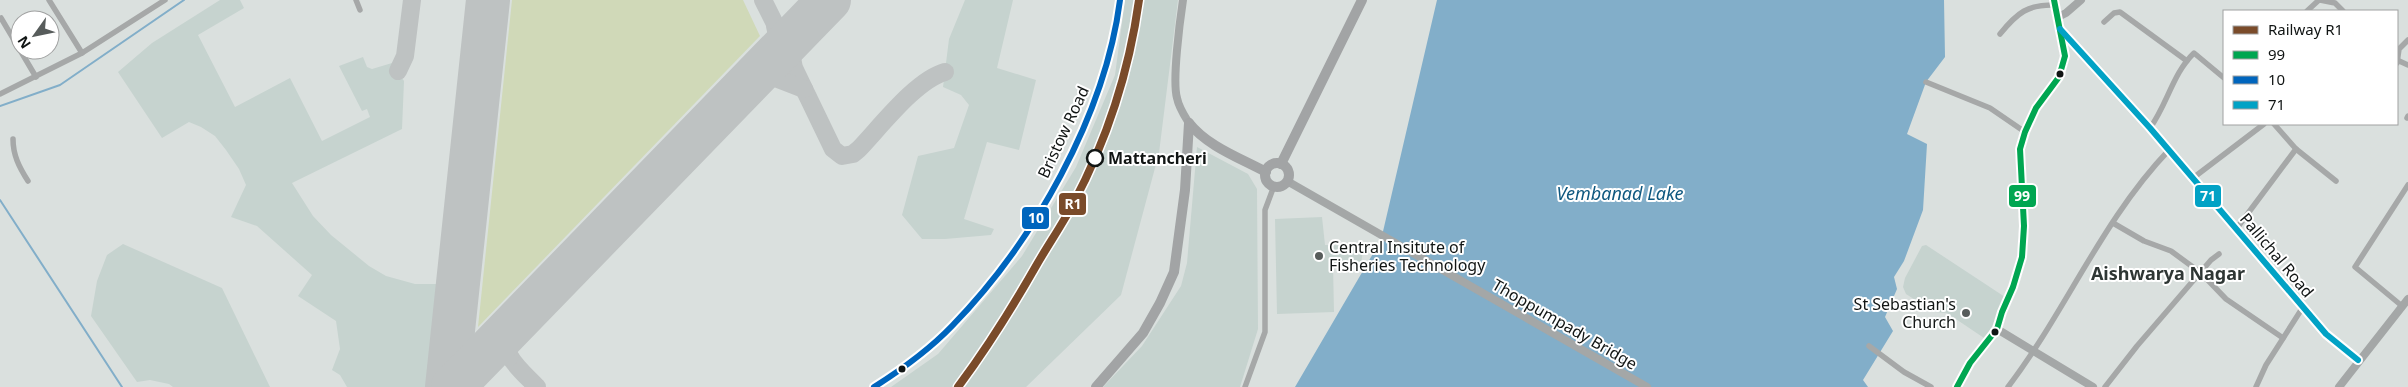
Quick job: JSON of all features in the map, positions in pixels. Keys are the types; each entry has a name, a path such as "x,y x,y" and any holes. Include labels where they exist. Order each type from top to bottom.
{"highway":[{"path":"1282,164 1362,0"},
{"path":"1189,123 1194,130 1212,142 1266,172 1268,182 1274,186 1281,186 1287,180 1287,169 1282,164 1274,164 1266,172"},
{"path":"1096,387 1143,332 1160,303 1174,272 1186,190 1189,123"}],"main road":[{"path":"1957,387 1970,363 1997,329 2022,257 2024,226 2020,149 2024,132 2036,108 2059,77 2064,66 2065,56 2055,2"}],"street":[{"path":"49,0 82,53"},
{"path":"0,94 82,53 165,0"},
{"path":"356,0 360,10"},
{"name":"Bristow Road","path":"874,387 910,362 952,326 1034,224 1093,106 1116,34 1120,0"},
{"path":"1183,0 1179,27 1176,96 1182,113 1189,123"},
{"path":"2058,17 2066,13 2081,0"},
{"path":"2308,10 2320,0 2335,3 2342,10"},
{"path":"2000,34 2024,10 2055,2"},
{"path":"2104,22 2114,13 2120,12 2187,60"},
{"path":"1,18 36,76"},
{"name":"Pallichal Road","path":"2060,29 2194,178 2326,334 2358,360"},
{"path":"2398,55 2399,49 2408,40"},
{"path":"2150,128 2161,113 2174,81 2187,60 2197,53 2223,77"},
{"path":"1926,82 1990,108 2024,132"},
{"path":"2194,178 2263,125"},
{"path":"2275,125 2296,149 2336,181"},
{"path":"12,138 16,159 28,182"},
{"path":"2236,228 2296,149"},
{"path":"2008,387 2034,353 2059,314 2071,288 2138,186 2169,150"},
{"name":"Thoppumpady Bridge","path":"1287,180 1647,387"},
{"path":"2339,387 2358,360 2406,303 2355,267 2408,185"},
{"path":"1245,387 1265,332 1265,210 1274,186"},
{"path":"2113,223 2144,241 2171,251 2201,273 2226,299 2283,338"},
{"path":"2105,387 2137,346 2219,254"},
{"path":"2256,387 2266,366 2304,307"},
{"path":"1997,329 2093,387"},
{"path":"1869,346 1904,372 1931,387"}],"shaded area":[{"path":"220,0 240,0 244,8 198,35 235,107 290,78 322,141 370,117 367,109 362,111 339,66 363,57 367,67 372,69 392,63 404,81 402,129 292,183 313,216 331,235 369,266 386,276 415,284 439,284 429,385 427,387 347,387 340,375 332,370 340,349 336,321 298,296 312,275 257,226 231,217 246,185 239,169 226,150 215,136 189,122 162,138 118,72 152,43"},
{"path":"965,0 1013,0 997,68 1036,80 1019,150 987,142 964,219 994,229 991,235 922,239 902,215 918,156 954,148 969,105 961,95 943,87 949,39"},
{"path":"1125,0 1178,0 1159,153 1121,295 1026,387 891,387 938,354 1022,256 1076,167 1115,75"},
{"path":"1197,147 1248,174 1257,189 1258,329 1240,387 1103,387 1142,346 1181,286 1187,263"},
{"name":"Central Insitute of Fisheries Technology","path":"1322,217 1325,245 1363,246 1361,267 1333,266 1334,312 1277,314 1275,219"},
{"path":"123,244 222,288 270,387 173,387 169,384 150,380 137,382 91,316 97,281 107,255"},
{"path":"1926,245 2005,297 1990,331 1984,338 1947,313 1934,312 1906,294 1903,287 1905,278 1922,246"}],"green space":[{"path":"512,0 743,0 760,36 478,327"}],"water":[{"name":"Vembanad Lake","path":"1437,0 1944,0 1945,57 1926,82 1907,134 1927,144 1923,210 1904,261 1894,277 1897,289 1885,317 1893,331 1863,380 1868,387 1295,387 1381,240"}],"waterway":[{"path":"0,106 60,85 184,0"},
{"path":"0,200 122,387"}],"taxiway":[{"path":"398,71 405,56 412,0"},
{"path":"763,0 780,34 791,37 798,32"},
{"path":"774,58 779,45 775,26"},
{"path":"798,32 791,53 794,68 833,149 842,156 853,154 922,84 945,72"},
{"path":"760,72 804,89"},
{"path":"508,330 506,346 513,362 537,387"},
{"path":"482,357 499,353 510,357"}],"runway":[{"path":"447,387 488,0"},
{"path":"453,387 829,0"}],"rail line":[{"name":"R1","path":"958,387 1008,312 1064,220 1085,180 1106,130 1123,79 1139,0"}],"transit line":[{"name":"10","path":"874,387 914,359 952,326 982,293 1037,217 1061,175 1082,132 1099,88 1112,44 1120,0"},
{"name":"99","path":"1957,387 1970,363 1997,329 2022,257 2024,226 2020,149 2025,132 2036,108 2059,77 2065,56 2054,0"},
{"name":"71","path":"2060,29 2150,128 2326,334 2358,360"}],"place":[{"name":"Mattancheri","path":"1095,158"},
{"name":"Central Insitute of Fisheries Technology","path":"1319,256"},
{"name":"St Sebastian's Church","path":"1966,313"}],"district":[{"name":"Aishwarya Nagar","path":"2168,274"}]}
